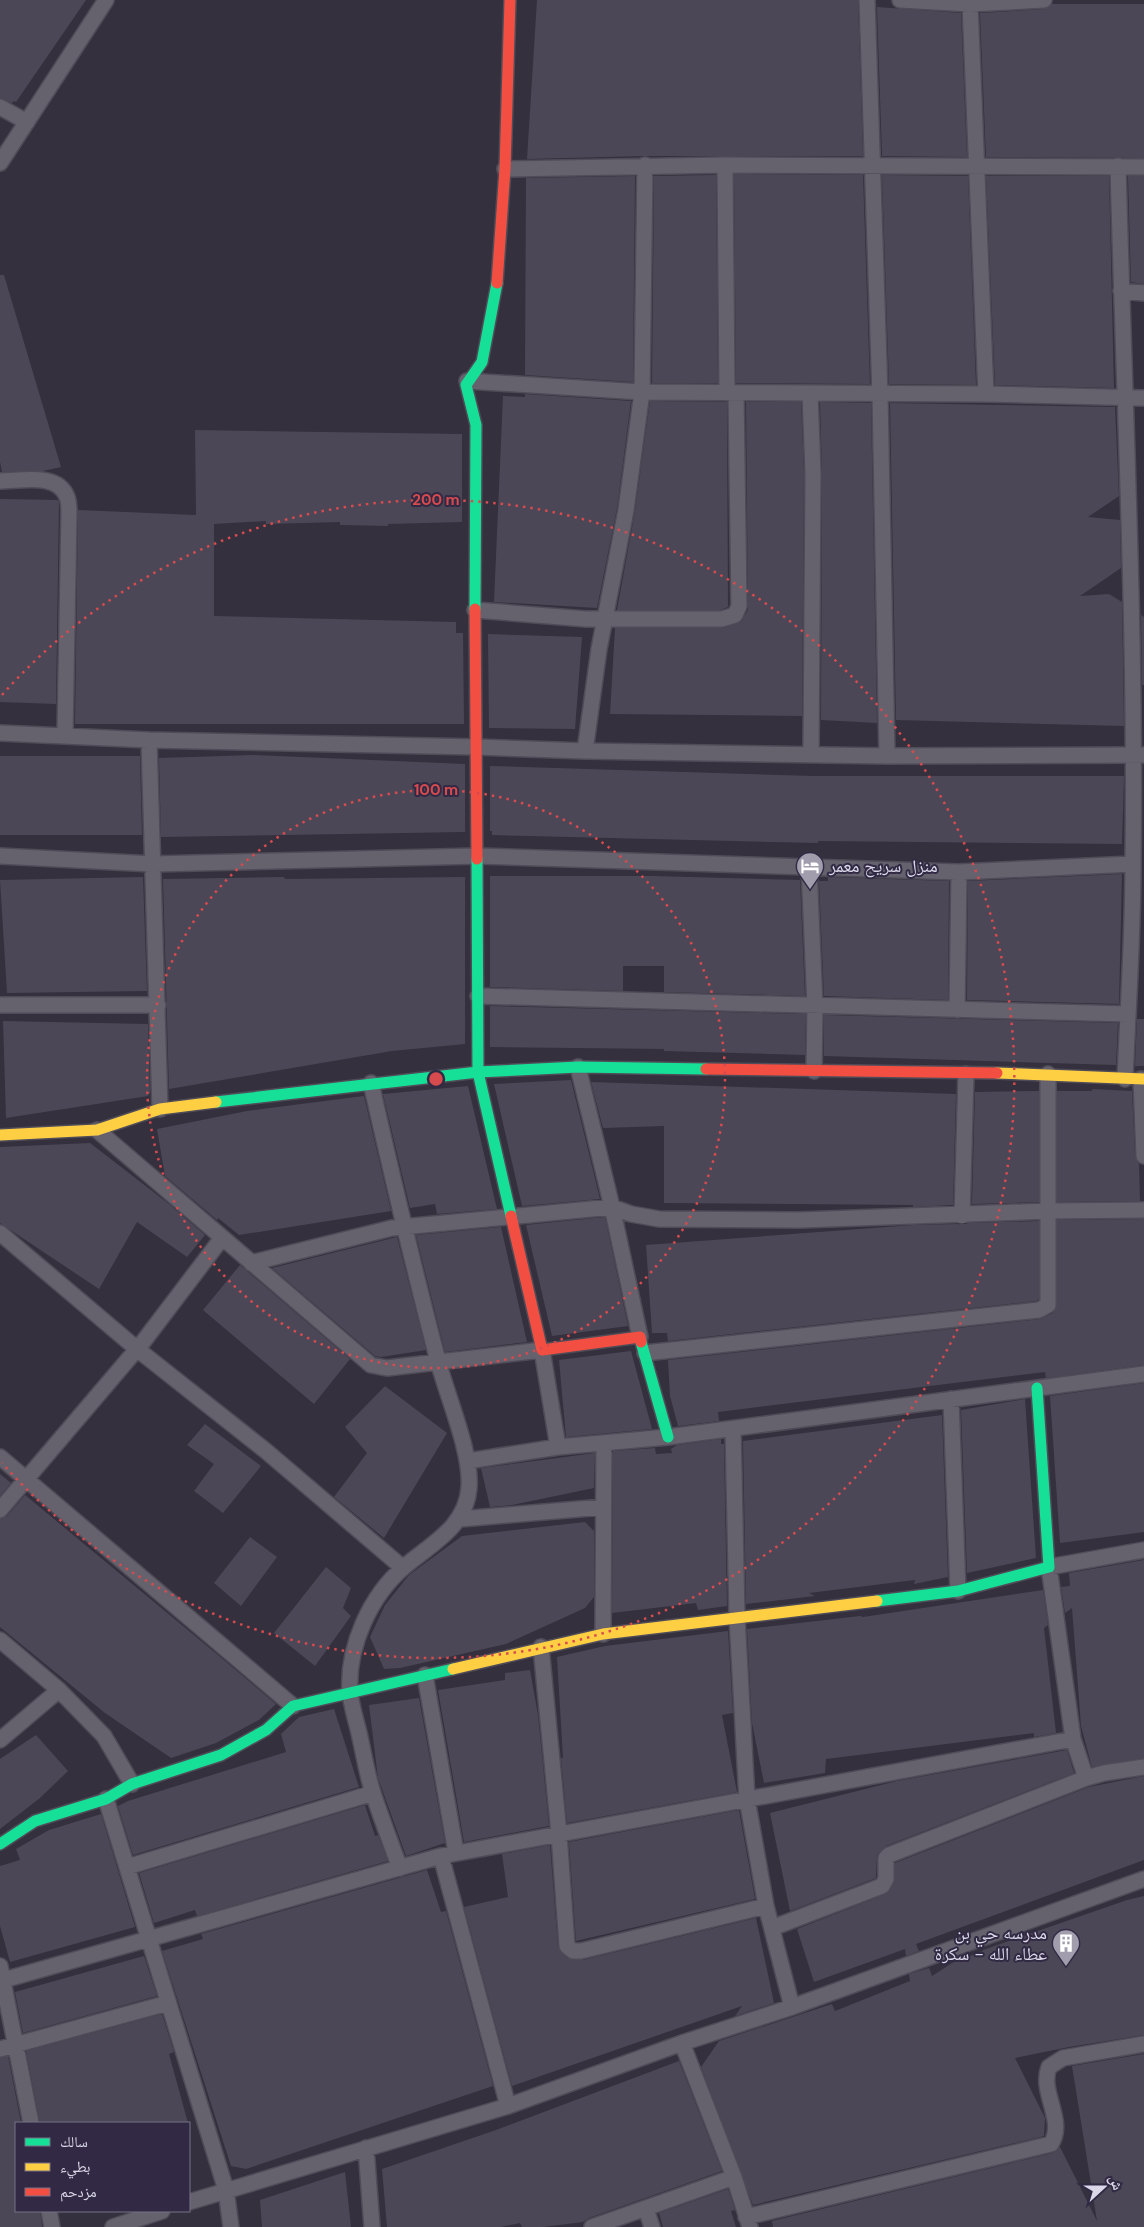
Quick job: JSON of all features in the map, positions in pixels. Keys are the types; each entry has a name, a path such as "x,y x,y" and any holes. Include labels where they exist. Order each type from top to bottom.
{"street":[{"path":"0,163 106,0"},
{"path":"510,0 505,169 498,289 482,362 467,381 468,397 473,408 476,425 474,610 478,856 478,1072 542,1350 558,1447"},
{"path":"867,0 880,394 887,756"},
{"path":"900,0 970,4 1044,0"},
{"path":"970,4 986,394"},
{"path":"0,107 27,122"},
{"path":"505,169 645,165 1144,167"},
{"path":"585,752 604,619 626,510 642,392 645,165"},
{"path":"474,610 528,616 604,619 722,619 737,614 739,606 725,165"},
{"path":"1118,166 1125,397 1137,589 1138,755 1125,1079"},
{"path":"1121,291 1144,293"},
{"path":"467,381 642,392 986,394 1144,398"},
{"path":"810,394 813,473 811,754"},
{"path":"0,481 50,480 59,486 67,497 69,513 65,735"},
{"path":"0,733 149,740 477,747 585,752 887,756 1138,755"},
{"path":"149,740 160,1109"},
{"path":"0,856 153,864 478,856 959,872 1133,864"},
{"path":"810,867 815,1006 814,1071"},
{"path":"957,1010 959,872"},
{"path":"478,996 1128,1014"},
{"path":"0,1005 158,1005"},
{"path":"578,1067 612,1207 640,1337 668,1438"},
{"path":"0,1136 97,1130 160,1109 478,1072 578,1067 1048,1074 1143,1079 1144,1156"},
{"path":"962,1216 966,1074"},
{"path":"645,1352 1038,1310 1048,1304 1048,1074"},
{"path":"371,1083 403,1227 439,1364 468,1461 470,1485 468,1499 460,1519 449,1532 403,1568 383,1589 365,1620 352,1656 350,1692 373,1794 400,1868"},
{"path":"97,1130 371,1365 387,1368 439,1364 640,1337"},
{"path":"251,1263 403,1227 512,1215 612,1207 631,1214 660,1219 800,1220 962,1216 1049,1211 1144,1210"},
{"path":"0,1233 137,1348 266,1451 403,1568"},
{"path":"0,1510 137,1348 222,1238"},
{"path":"468,1461 558,1447 668,1438 1144,1374"},
{"path":"1037,1388 1049,1567 1074,1739 1086,1778"},
{"path":"950,1399 958,1591"},
{"path":"733,1428 738,1617 747,1799 766,1906 792,2007"},
{"path":"603,1634 604,1442"},
{"path":"0,1457 293,1706"},
{"path":"460,1519 603,1506"},
{"path":"0,1844 35,1822 106,1799 132,1784 221,1755 266,1730 293,1706 603,1634 958,1591 1049,1567 1144,1550"},
{"path":"0,1640 59,1690 104,1736 132,1784"},
{"path":"541,1647 559,1834 565,1941 567,1946 573,1951 581,1952 766,1906"},
{"path":"425,1675 456,1853"},
{"path":"0,1740 59,1690"},
{"path":"31,2122 1,1976 148,1940 440,1856 1074,1739"},
{"path":"772,1928 882,1886 886,1880 886,1858 889,1855 1086,1778 1104,1773 1144,1767"},
{"path":"127,1867 373,1794"},
{"path":"106,1799 226,2190 231,2227"},
{"path":"440,1856 508,2106"},
{"path":"190,2202 508,2106 682,2043 792,2007 1144,1879"},
{"path":"0,2049 168,2003"},
{"path":"682,2043 734,2177 748,2222 1051,2144 1056,2136 1057,2128 1046,2082 1049,2067 1064,2058 1144,2044"},
{"path":"366,2148 372,2227"},
{"path":"592,2227 734,2177"},
{"path":"646,2209 652,2227"},
{"path":"49,2212 52,2227"},
{"path":"113,2227 159,2212"}],"building":[{"path":"0,0 86,0 16,102 12,103 0,98"},
{"path":"537,0 858,0 863,156 645,156 527,159"},
{"path":"1052,4 1144,4 1144,158 986,157 980,13 1044,9"},
{"path":"877,7 961,13 967,157 882,156"},
{"path":"734,174 863,175 870,384 736,383"},
{"path":"716,175 718,383 652,383 654,176"},
{"path":"882,175 968,176 976,385 889,384"},
{"path":"635,176 633,382 525,375 526,178"},
{"path":"986,176 1109,176 1114,388 995,385"},
{"path":"1128,176 1144,176 1144,284 1131,282"},
{"path":"0,275 4,275 61,467 43,471 2,472 0,462"},
{"path":"525,394 631,401 617,508 597,608 494,602 503,396 525,397"},
{"path":"650,401 727,402 728,607 721,610 617,610 635,511"},
{"path":"746,402 801,402 804,473 802,716 610,714 615,628 722,628 741,622 748,610"},
{"path":"820,402 871,403 877,723 821,720 822,473"},
{"path":"890,403 1115,407 1119,496 1088,517 1120,520 1121,568 1080,596 1109,594 1122,602 1124,726 896,720"},
{"path":"195,430 462,434 462,522 388,524 388,526 340,525 340,522 266,524 266,521 214,524 214,616 456,622 456,633 463,633 464,724 75,724 78,510 196,515"},
{"path":"0,499 58,500 59,502 56,704 0,702"},
{"path":"1141,615 1144,617 1144,685 1142,685"},
{"path":"488,634 582,637 575,729 489,728"},
{"path":"254,755 465,764 465,832 161,837 159,758"},
{"path":"0,756 140,756 142,835 0,835"},
{"path":"490,766 814,776 1124,776 1122,844 818,841 818,843 492,835 492,831 490,831"},
{"path":"1122,874 1119,1004 967,1000 968,881"},
{"path":"490,876 653,876 800,880 805,996 664,992 664,966 623,966 623,991 490,987"},
{"path":"143,877 147,991 7,993 0,880"},
{"path":"284,877 285,879 465,877 465,1044 392,1051 169,1089 163,879"},
{"path":"828,877 949,881 948,1000 824,996 819,881 828,881"},
{"path":"490,1006 806,1014 805,1055 664,1051 664,1049 490,1047"},
{"path":"824,1015 1118,1023 1116,1065 824,1056"},
{"path":"1137,1019 1144,1019 1144,1066 1135,1066"},
{"path":"3,1021 148,1024 150,1093 148,1096 6,1118"},
{"path":"571,1080 600,1199 522,1206 494,1084"},
{"path":"591,1082 956,1094 953,1205 913,1207 913,1205 664,1203 664,1126 603,1128"},
{"path":"468,1086 497,1209 437,1214 435,1204 410,1208 383,1094"},
{"path":"1092,1089 1132,1091 1135,1156 1139,1164 1140,1201 1057,1202 1057,1091 1092,1091"},
{"path":"1039,1091 1039,1202 972,1204 975,1092"},
{"path":"364,1096 391,1211 239,1235 218,1218 217,1220 165,1176 157,1129 247,1111"},
{"path":"90,1143 169,1204 205,1235 187,1257 137,1222 99,1289 0,1223 0,1147"},
{"path":"605,1217 628,1326 552,1336 526,1225"},
{"path":"1144,1219 1144,1365 1046,1378 1045,1372 718,1412 719,1421 678,1426 670,1396 668,1360 1040,1319 1053,1313 1057,1305 1057,1220"},
{"path":"1039,1221 1039,1299 1036,1301 668,1341 667,1333 652,1333 646,1245 913,1225 962,1225 968,1223"},
{"path":"501,1227 527,1342 445,1352 416,1235"},
{"path":"397,1237 426,1350 381,1357 375,1356 272,1268"},
{"path":"240,1265 350,1359 314,1404 203,1310"},
{"path":"631,1351 652,1429 566,1437 559,1360"},
{"path":"1144,1383 1144,1532 1060,1543 1050,1396"},
{"path":"385,1386 447,1433 384,1538 334,1497 367,1453 345,1427"},
{"path":"1025,1399 1036,1558 967,1573 961,1410"},
{"path":"942,1415 948,1577 914,1584 915,1580 809,1593 815,1596 746,1604 743,1441"},
{"path":"205,1424 261,1466 223,1513 194,1491 214,1464 187,1445"},
{"path":"721,1439 721,1444 724,1444 727,1606 698,1610 696,1603 612,1613 613,1451 655,1448 656,1454 672,1453 671,1449 677,1445"},
{"path":"595,1453 594,1488 512,1505 490,1507 481,1468"},
{"path":"0,1474 11,1483 0,1496"},
{"path":"25,1495 276,1704 259,1720 216,1743 171,1758 105,1713 0,1627 0,1519 7,1516"},
{"path":"585,1522 594,1531 594,1597 585,1608 506,1644 400,1668 384,1669 370,1637 385,1605 409,1575 462,1536"},
{"path":"250,1537 277,1557 241,1606 214,1583"},
{"path":"1144,1560 1144,1758 1092,1767 1081,1726 1072,1608 1065,1613 1061,1587 1070,1586 1069,1573"},
{"path":"326,1567 351,1588 343,1608 351,1616 315,1666 274,1633"},
{"path":"1043,1590 1048,1625 1044,1628 1056,1733 1034,1737 1034,1733 826,1759 825,1773 764,1783 752,1723 747,1629 863,1617"},
{"path":"728,1631 733,1713 722,1715 737,1792 567,1823 561,1758 563,1758 557,1657 605,1646"},
{"path":"530,1670 538,1715 549,1826 464,1842 438,1690 505,1680 505,1673"},
{"path":"419,1698 445,1843 406,1856 378,1778 369,1705"},
{"path":"334,1709 359,1787 133,1855 118,1806 128,1801 286,1752 281,1734 299,1717"},
{"path":"36,1735 68,1771 40,1798 0,1829 0,1759"},
{"path":"1067,1750 1074,1773 886,1846 877,1855 876,1878 790,1911 770,1813 897,1781"},
{"path":"1144,1776 1144,1860 916,1944 919,1951 906,1956 905,1949 814,1982 797,1929 886,1894 894,1883 895,1863 1089,1787"},
{"path":"365,1805 375,1836 378,1835 388,1861 197,1916 195,1910 154,1923 139,1873"},
{"path":"739,1810 755,1899 576,1941 569,1842"},
{"path":"101,1814 135,1927 10,1962 0,1926 0,1866 20,1860 16,1849 49,1830"},
{"path":"550,1845 558,1947 567,1958 583,1960 756,1918 774,2003 735,2016 742,2006 512,2086 464,1907 508,1897 502,1854"},
{"path":"427,1870 441,1912 446,1911 493,2086 246,2169 231,2166 162,1951 203,1939 201,1934"},
{"path":"1144,1896 1144,2035 1015,2058 1045,2118 1044,2136 753,2205 701,2067 719,2041 832,2004 835,2011 910,1981 909,1974 929,1968 932,1976 952,1963 983,1950 1127,1900"},
{"path":"144,1956 157,1996 23,2033 15,1992"},
{"path":"162,2014 174,2052 169,2054 188,2122 40,2122 26,2051"},
{"path":"1144,2054 1144,2227 773,2227 772,2221 1053,2153 1060,2147 1097,2221 1072,2066"},
{"path":"8,2056 21,2122 15,2122 15,2212 40,2212 42,2227 0,2227 0,2058"},
{"path":"679,2061 722,2171 589,2218 583,2222 543,2227 522,2227 520,2223 501,2227 387,2227 382,2169 496,2130"},
{"path":"345,2172 351,2227 262,2227 260,2200"},
{"path":"728,2189 735,2210 731,2211 736,2227 663,2227 659,2213"}],"traffic: fast":[{"path":"475,609 476,425 466,385 482,362 497,283"},
{"path":"477,859 478,1072 511,1216"},
{"path":"216,1102 478,1072 578,1067 706,1069"},
{"path":"641,1342 668,1437"},
{"path":"877,1601 958,1591 1049,1567 1037,1388"},
{"path":"0,1844 35,1821 106,1799 132,1784 221,1755 266,1730 293,1706 453,1669"}],"traffic: slow":[{"path":"997,1073 1144,1079"},
{"path":"0,1135 97,1130 160,1109 216,1102"},
{"path":"453,1669 603,1634 877,1601"}],"traffic: jam":[{"path":"497,283 505,169 510,0"},
{"path":"475,609 477,859"},
{"path":"706,1069 997,1073"},
{"path":"511,1216 542,1350 640,1337 641,1342"}],"place":[{"name":"منزل سريح معمر","path":"810,890"},
{"name":"مدرسه حي بن عطاء الله - سكرة","path":"1066,1967"}]}
